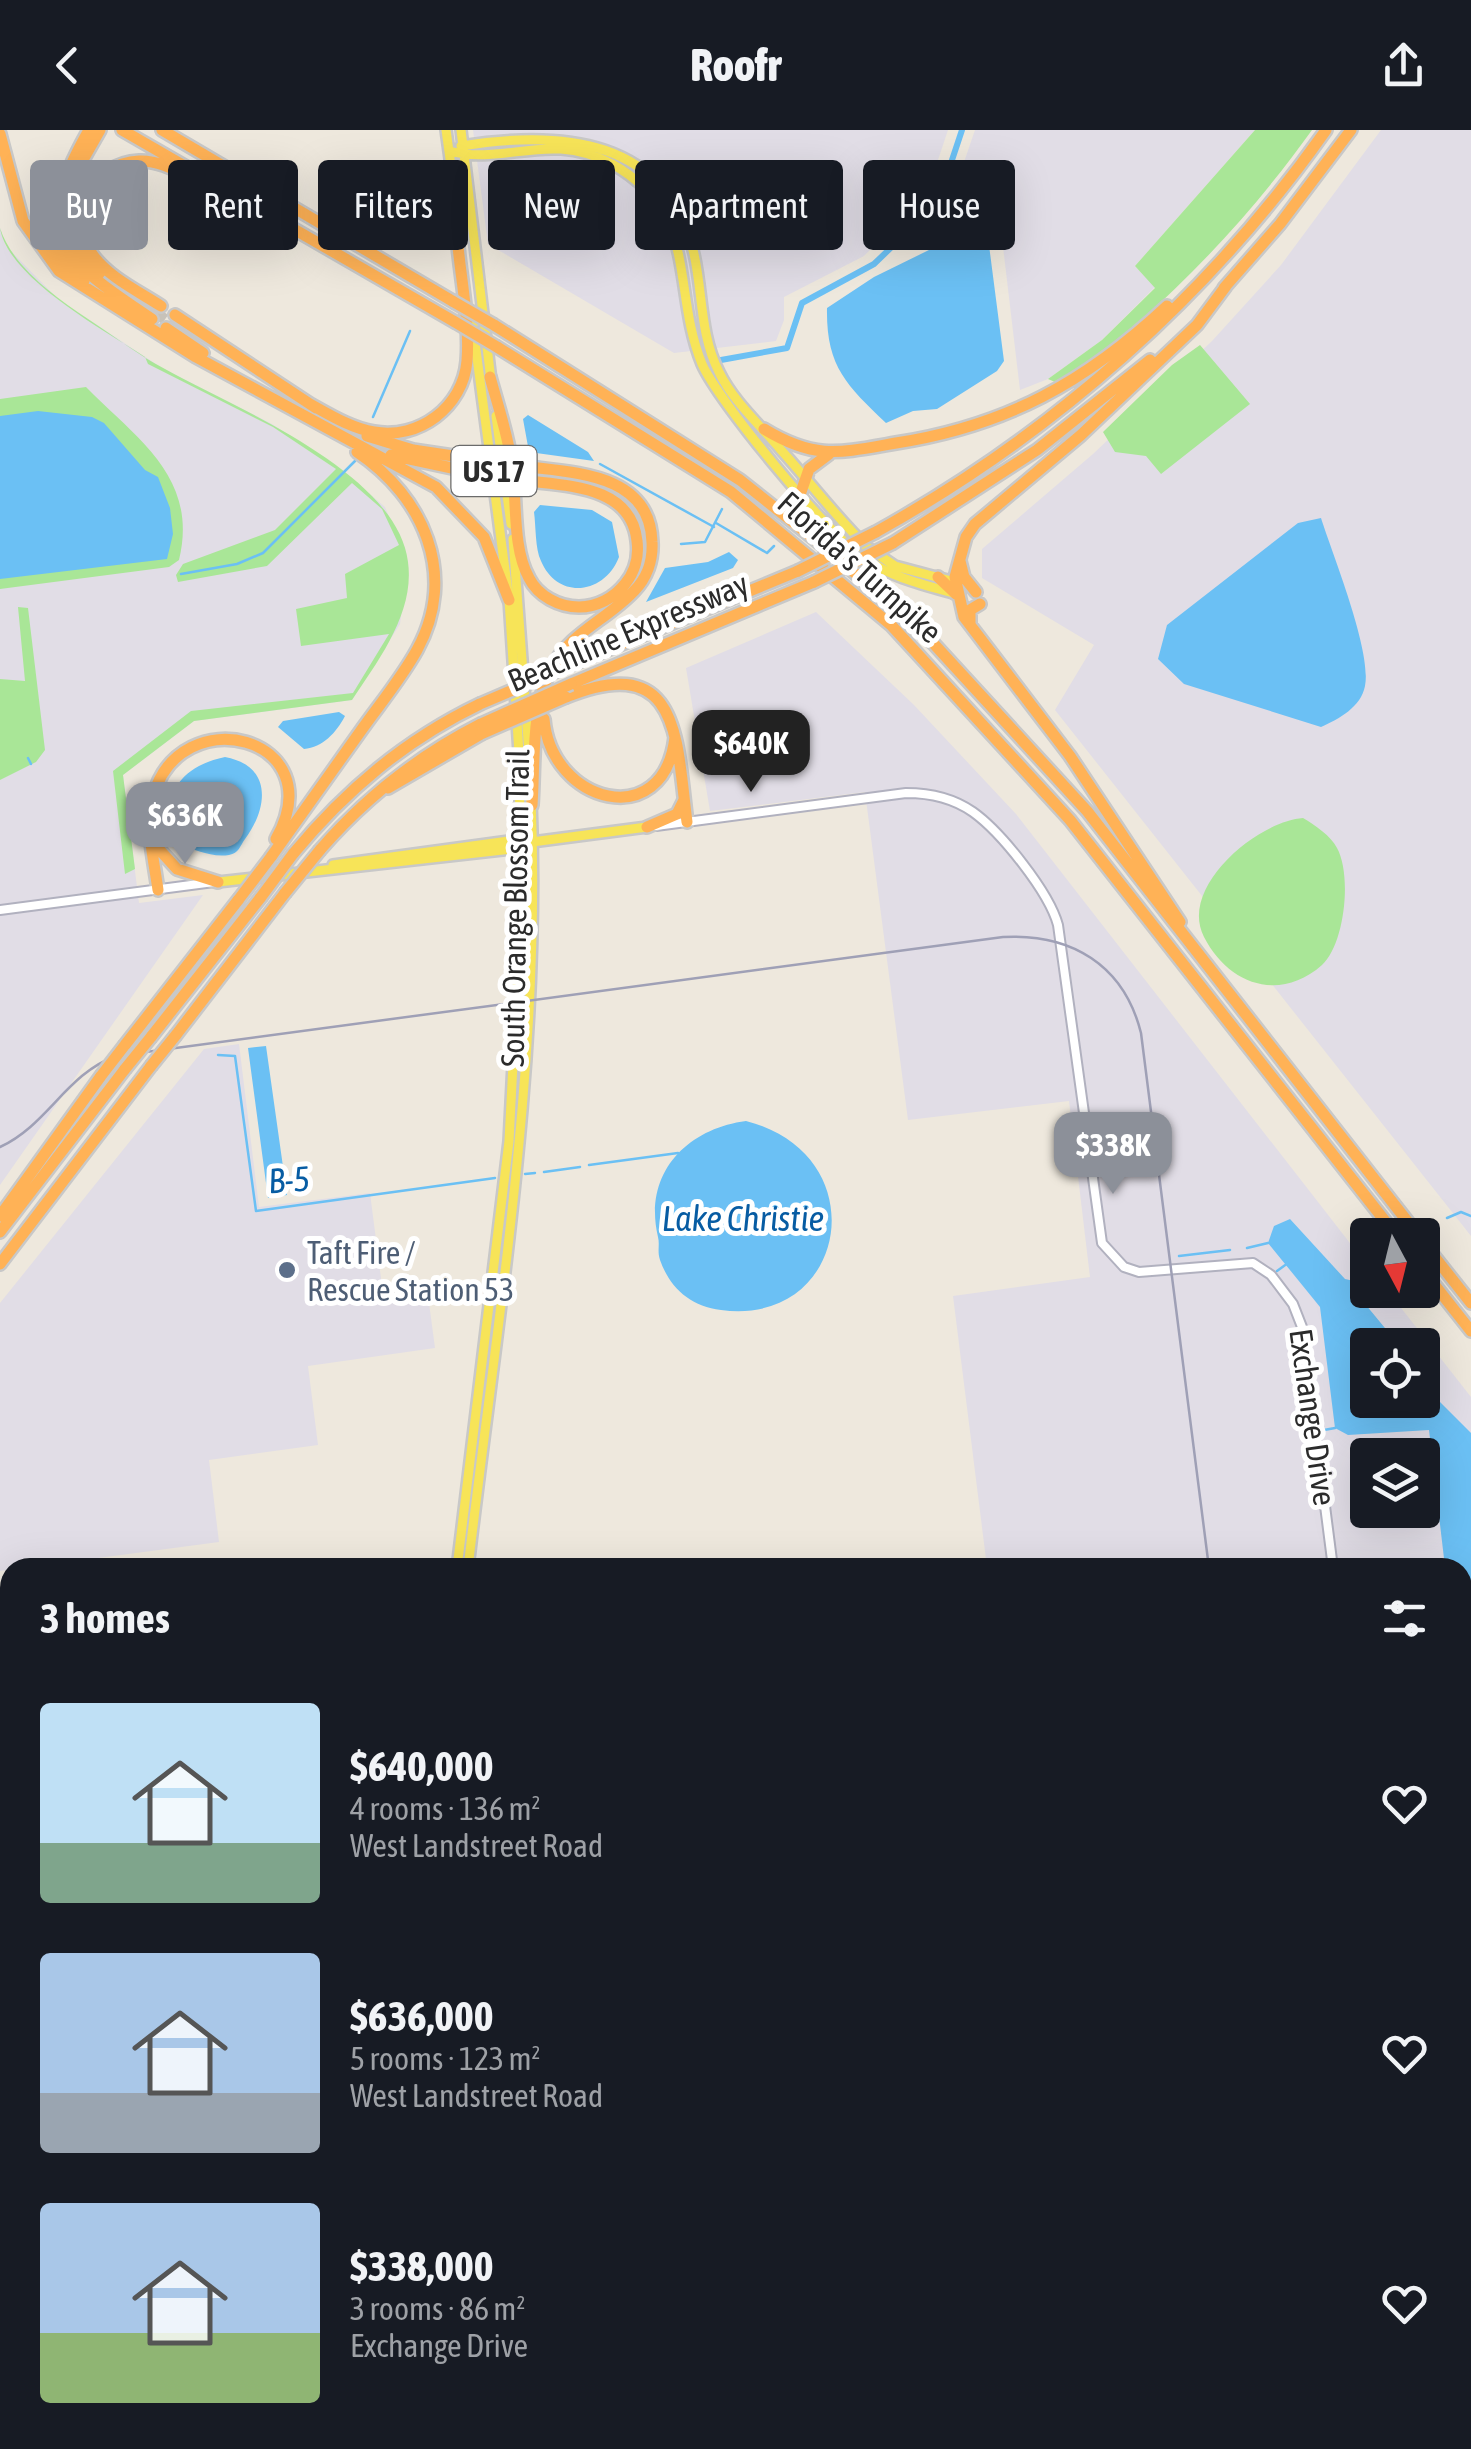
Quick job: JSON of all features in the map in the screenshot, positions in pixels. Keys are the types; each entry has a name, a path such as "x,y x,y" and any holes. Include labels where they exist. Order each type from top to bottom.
{"highway":[{"path":"89,130 64,199 68,233 100,274 156,313 105,268 86,242 82,222 84,203 94,184 109,171 133,162 168,168"},
{"path":"100,130 49,202 49,238 75,273 138,323"},
{"name":"Florida's Turnpike","path":"122,130 174,160"},
{"name":"Florida's Turnpike","path":"162,130 706,455 869,584 1008,721 1087,811 1405,1218"},
{"path":"173,130 186,144"},
{"name":"Beachline Expressway","path":"0,1232 293,854 382,762 440,723 480,704 798,571 876,532 1002,453 1084,390 1182,302 1257,220 1326,130"},
{"name":"Beachline Expressway","path":"0,1264 285,893 320,850 379,790 424,755 571,684 814,582 893,543 997,478 1152,359 1226,286 1295,205 1351,130"},
{"path":"0,134 22,218 37,246 64,276 138,323 423,478 457,504 490,548 509,600"},
{"path":"764,429 797,448 828,454 947,435 994,421 1046,396 1140,330 1257,220"},
{"name":"Florida's Turnpike","path":"298,231 731,492 891,625 1070,820 1383,1218"},
{"path":"310,404 359,428 391,434 425,424 454,398 467,355 459,250"},
{"path":"1190,944 1171,904 1070,756 971,627 950,581 976,524 1081,434 1197,325 1226,286"},
{"path":"256,388 170,322 310,404 384,442 613,482 632,496 646,516 652,539 646,573 633,592 564,648 545,684 532,805"},
{"path":"345,437 419,464 480,474 520,480 598,492 624,510 636,534 637,557 631,575 618,592 595,605 568,606 542,594 530,580 523,560 509,448 490,377"},
{"path":"0,1216 101,1076 240,898 412,659 434,600 434,563 419,516 398,487 345,437"},
{"path":"802,492 805,477 828,454"},
{"path":"961,551 962,574 978,598 970,610 971,627"},
{"path":"594,622 563,657 545,699 546,735 562,769 596,795 632,796 661,776 674,737"},
{"path":"481,729 607,682 638,686 663,706 674,737 688,822"},
{"path":"158,890 150,824 156,787 178,756 212,740 247,741 272,755 288,786 287,816 268,857"},
{"path":"647,827 677,814 684,800"},
{"path":"150,824 166,862 188,874 218,882"},
{"path":"1440,1264 1471,1303"},
{"path":"1440,1292 1471,1331"}],"main road":[{"name":"South Orange Blossom Trail","path":"446,130 450,160"},
{"name":"South Orange Blossom Trail","path":"461,130 515,558 532,805 526,1074 469,1558"},
{"path":"464,150 565,136 612,150 652,178 671,200 689,236 713,360 732,392 853,533 881,558 950,581"},
{"path":"449,151 553,146 597,156 636,180 654,198 675,236 695,343 712,384 858,554 902,579 950,581"},
{"name":"South Orange Blossom Trail","path":"458,1558 502,1203 516,1050 521,843 509,600 462,250"},
{"path":"881,568 935,584 950,581"},
{"path":"218,882 316,870 351,860 647,827"},
{"path":"516,1050 526,1074"}],"street":[{"name":"Exchange Drive","path":"688,822 906,793 942,797 975,813 1054,910 1098,1229 1112,1256 1124,1267 1155,1273 1253,1263 1271,1275 1298,1313 1332,1558"},
{"path":"647,827 688,822"},
{"path":"0,910 218,882"}],"shaded area":[{"path":"473,130 948,130 938,160 863,160 863,250 870,250 784,297 784,320 776,341 674,353 498,250 615,250 615,160 488,160 488,244"},
{"path":"975,130 1255,130 1135,266 1155,287 1102,340 1048,379 1020,390 1003,250 1015,250 1015,160 965,160"},
{"path":"1381,130 1471,130 1471,1236 1055,710 1094,645 982,578 982,549 1093,454 1212,341 1281,265"},
{"path":"0,228 6,246 58,299 162,368 272,424 340,469 385,507 408,562 400,624 352,700 194,721 123,775 139,903 203,895 0,1185"},
{"path":"816,612 914,705 1016,814 1350,1243 1350,1308 1401,1308 1417,1328 1350,1328 1350,1418 1440,1418 1440,1358 1471,1397 1471,1558 986,1558 953,1296 1090,1277 1069,1101 908,1120 865,792 710,811 686,668"},
{"path":"239,1044 259,1207 370,1193 383,1294 427,1288 435,1348 308,1366 318,1445 209,1460 219,1542 98,1558 0,1558 0,1303 204,1049"}],"green space":[{"path":"1255,130 1312,130 1257,201 1165,298 1062,385 1048,379 1102,340 1155,288 1135,266"},
{"path":"0,228 14,255 36,280 124,344 83,318 39,284 20,265 7,247"},
{"path":"1200,345 1250,404 1161,474 1146,456 1115,452 1103,432 1172,365"},
{"path":"145,358 270,423 345,472 375,499 397,529 408,562 409,581 392,636 352,700 194,721 123,775 135,869 125,874 113,771 191,711 353,693 389,634 301,646 296,609 347,598 345,574 399,545 382,509 352,483 267,566 178,582 176,575 183,564 275,530 336,469 273,427 148,364"},
{"path":"86,387 143,443 172,482 183,531 179,560 169,567 0,589 0,399"},
{"path":"18,607 28,608 45,750 36,762 0,780 0,679 25,681"},
{"path":"1303,818 1331,839 1342,860 1345,891 1341,926 1330,955 1306,977 1289,983 1256,983 1227,967 1214,953 1199,918 1202,898 1212,878 1245,844 1285,822"}],"water":[{"path":"929,250 990,250 1004,361 997,371 937,409 913,411 886,423 841,373 828,328 827,308 874,277"},
{"path":"38,411 92,417 104,423 145,470 158,477 170,508 173,534 167,559 0,579 0,416"},
{"path":"528,415 588,452 594,461 529,452 523,419"},
{"path":"540,505 592,510 612,522 619,557 603,579 581,588 569,587 549,574 537,544 534,512"},
{"path":"1321,518 1357,627 1366,670 1363,693 1348,711 1321,727 1184,684 1158,659 1167,625 1298,523"},
{"path":"729,552 738,560 733,568 646,602 665,568 708,562"},
{"path":"339,712 345,716 337,728 311,748 304,749 278,727 283,721"},
{"path":"225,757 252,769 258,779 261,802 253,827 239,849 229,855 178,846 170,815 176,788 194,769"},
{"path":"266,1046 287,1195 268,1198 248,1048"},
{"name":"Lake Christie","path":"746,1121 788,1140 816,1167 830,1200 831,1235 820,1267 797,1292 764,1308 721,1310 691,1300 664,1270 655,1214 657,1193 663,1175 688,1145 724,1126"},
{"path":"1290,1219 1350,1280 1350,1308 1368,1308 1385,1328 1350,1328 1350,1418 1440,1418 1440,1402 1471,1433 1471,1558 1444,1558 1440,1438 1430,1438 1429,1430 1348,1435 1335,1428 1320,1307 1268,1243 1274,1226"}],"waterway":[{"path":"721,360 787,348 802,303 874,264 928,212 942,190 962,130"},
{"path":"373,417 410,331"},
{"path":"181,574 237,564 263,553 355,461"},
{"path":"600,464 714,527"},
{"path":"681,544 705,542 722,509"},
{"path":"716,523 767,553 774,546"},
{"path":"28,758 31,764"},
{"name":"B-5","path":"218,1055 235,1056 256,1211 495,1178"},
{"name":"B-5","path":"589,1165 678,1153"},
{"name":"B-5","path":"544,1172 580,1167"},
{"name":"B-5","path":"525,1174 535,1173"},
{"path":"1447,1218 1461,1212 1471,1216"},
{"path":"1247,1248 1268,1243"},
{"path":"1179,1256 1230,1250"},
{"path":"1277,1271 1288,1263"},
{"path":"1324,1430 1335,1428"}],"tunnel":[{"path":"156,313 170,323"}],"railway":[{"path":"0,1147 17,1138 84,1075 116,1056 1003,937 1028,937 1072,948 1091,958 1122,989 1141,1033 1208,1558"}],"place":[{"name":"Taft Fire / Rescue Station 53","path":"287,1270"}]}
